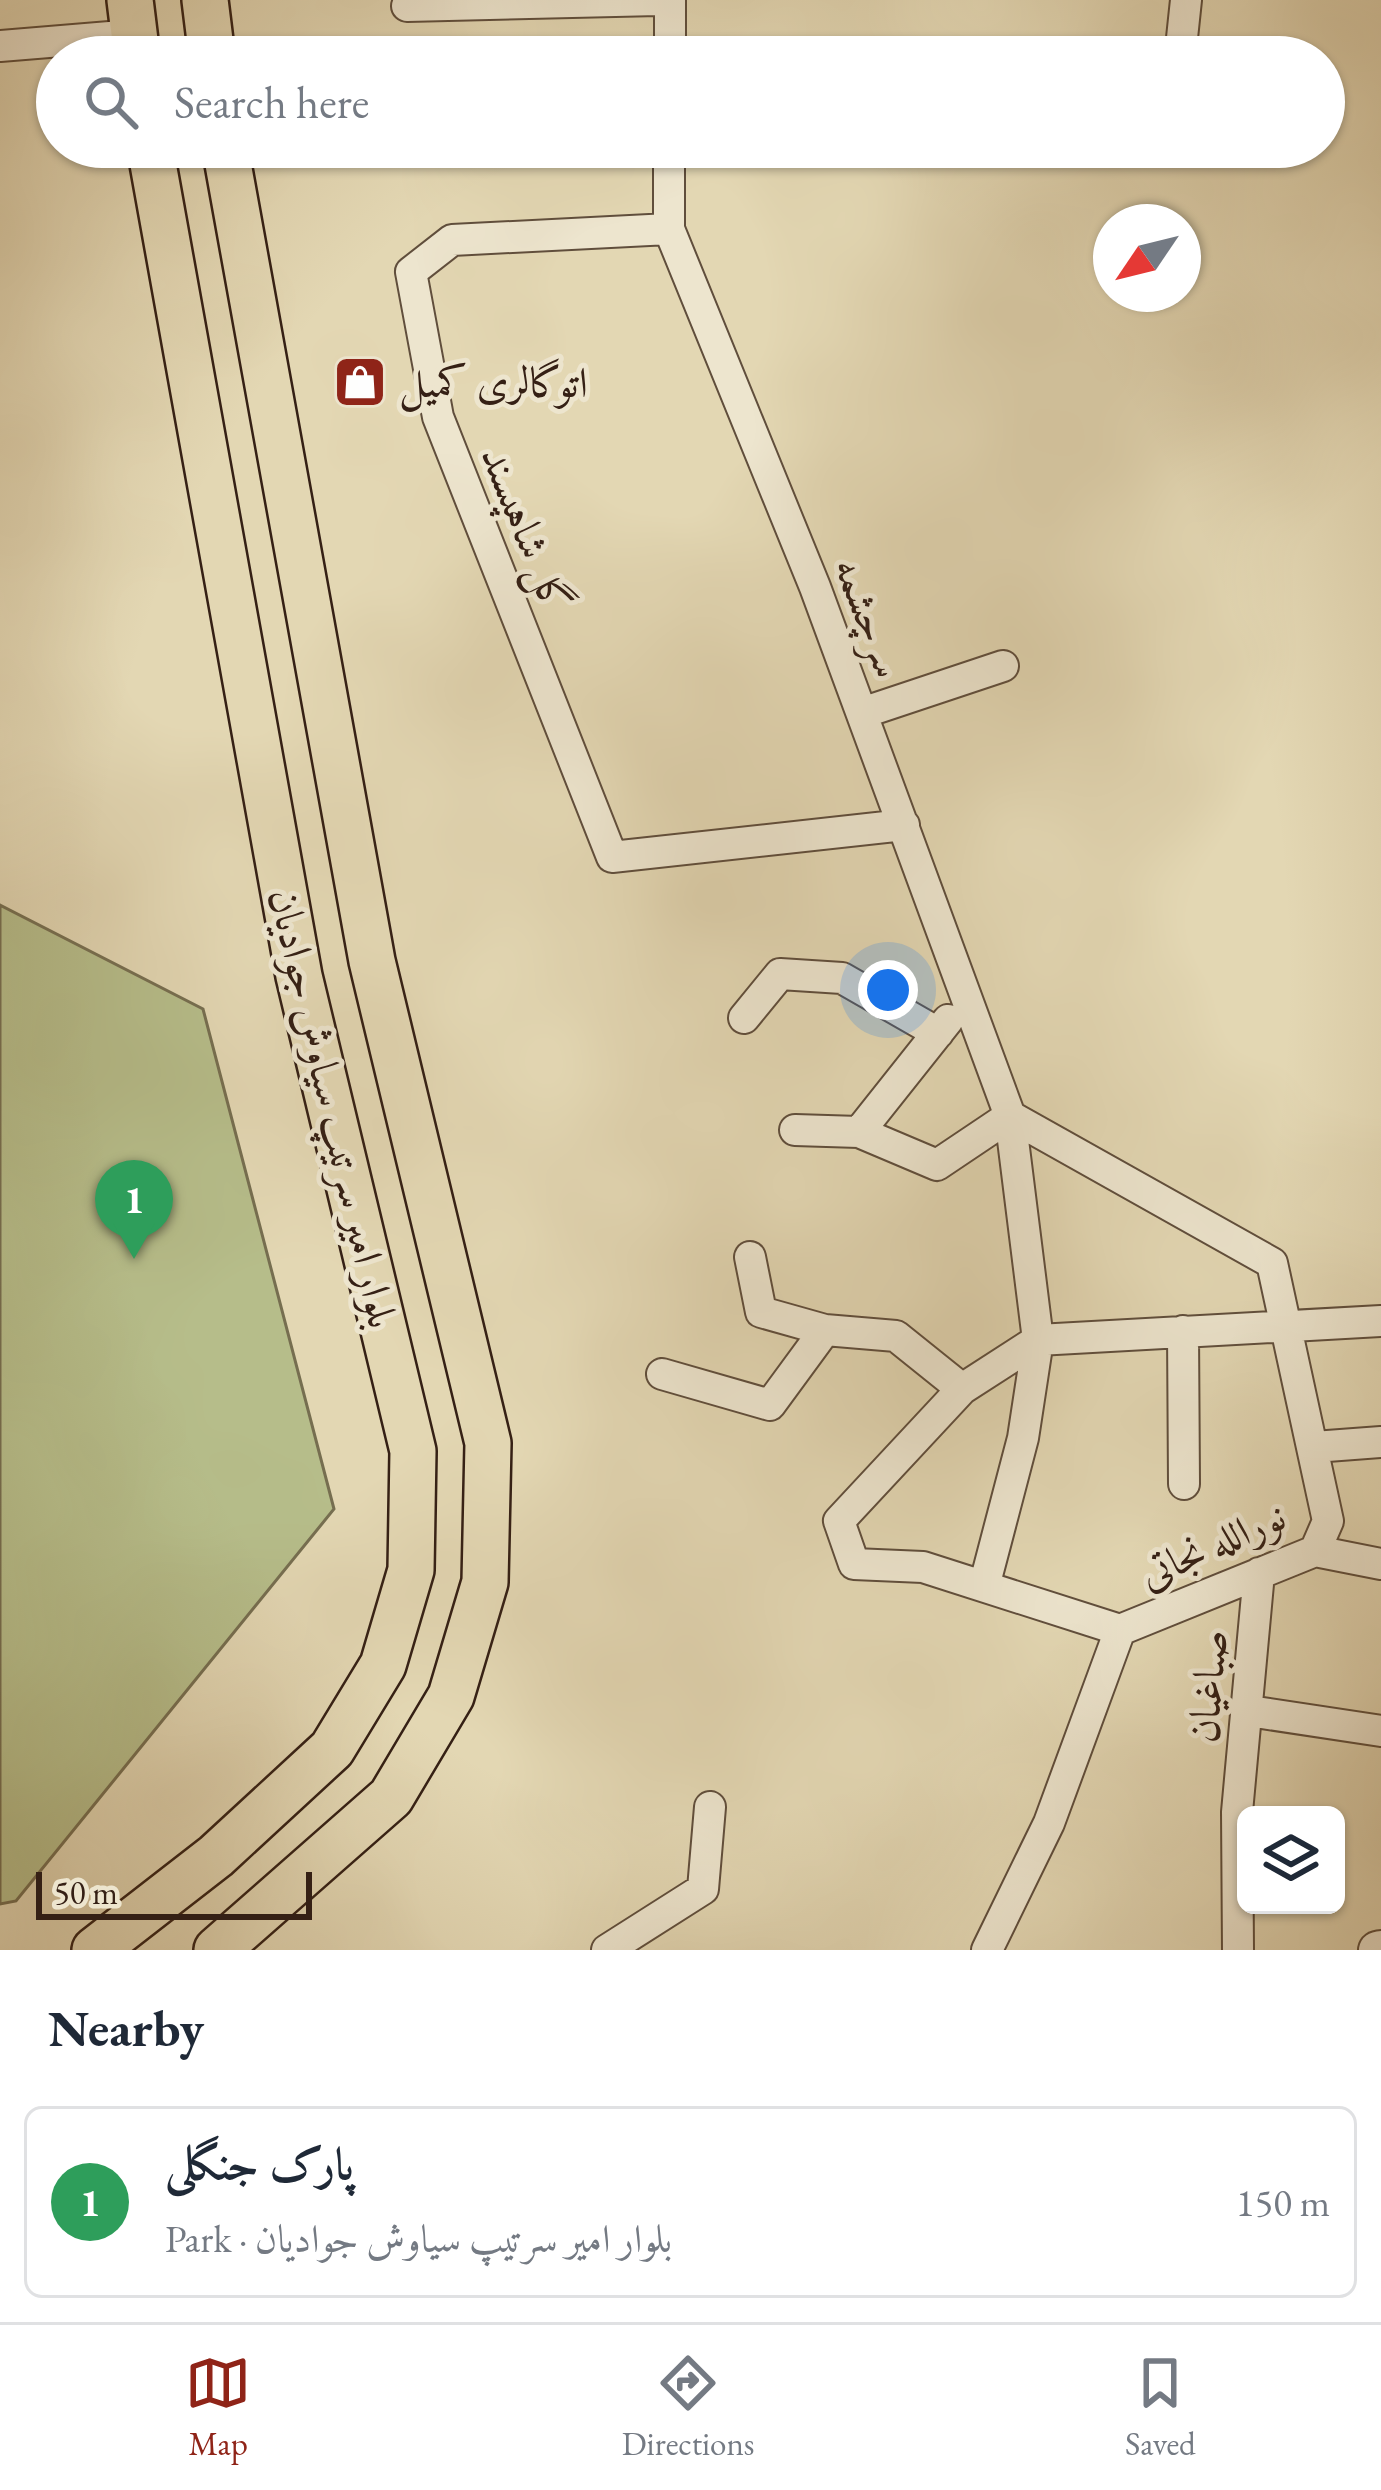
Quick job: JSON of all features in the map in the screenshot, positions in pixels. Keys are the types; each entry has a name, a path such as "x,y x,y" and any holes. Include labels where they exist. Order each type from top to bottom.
{"main road":[{"path":"205,0 209,36"},
{"name":"بلوار امیر سرتیپ سیاوش جوادیان","path":"95,1950 216,1856 332,1749 383,1665 411,1570 413,1451 299,976 154,168"},
{"name":"بلوار امیر سرتیپ سیاوش جوادیان","path":"217,1950 391,1797 452,1696 485,1582 488,1443 372,962 229,168"}],"street":[{"path":"407,6 658,0"},
{"path":"670,0 670,36"},
{"path":"1182,36 1186,0"},
{"path":"89,36 134,31"},
{"path":"0,46 36,42"},
{"name":"سرچشمه","path":"669,168 669,229 862,713 1010,1116 1038,1340 1023,1438 985,1583"},
{"name":"گل شاهپسند","path":"669,229 452,240 412,272 437,417 612,857 904,824"},
{"path":"862,713 1003,666"},
{"path":"744,1018 780,974 842,978 938,1033"},
{"path":"859,1132 966,997"},
{"path":"795,1130 859,1132 938,1165 1010,1116"},
{"name":"نورالله نجاتی","path":"987,1950 1049,1823 1120,1630 1315,1551 1328,1521 1272,1263 1010,1116"},
{"path":"749,1257 761,1312 825,1330 896,1336 962,1389"},
{"path":"1120,1630 985,1583 923,1567 854,1564 839,1521 962,1389 1038,1340 1381,1322"},
{"path":"662,1373 770,1405 825,1330"},
{"path":"1183,1331 1184,1484"},
{"path":"1314,1447 1381,1442"},
{"path":"1315,1551 1381,1564"},
{"name":"صباغیان","path":"1238,1950 1237,1812 1258,1574"},
{"path":"1249,1712 1381,1731"},
{"path":"607,1950 704,1889 710,1808"}],"green space":[{"path":"0,905 203,1009 334,1509 16,1901 0,1904"}],"place":[{"name":"اتوگالری کمیل","path":"360,382"},
{"name":"پارک جنگلی","path":"134,1259"}]}
